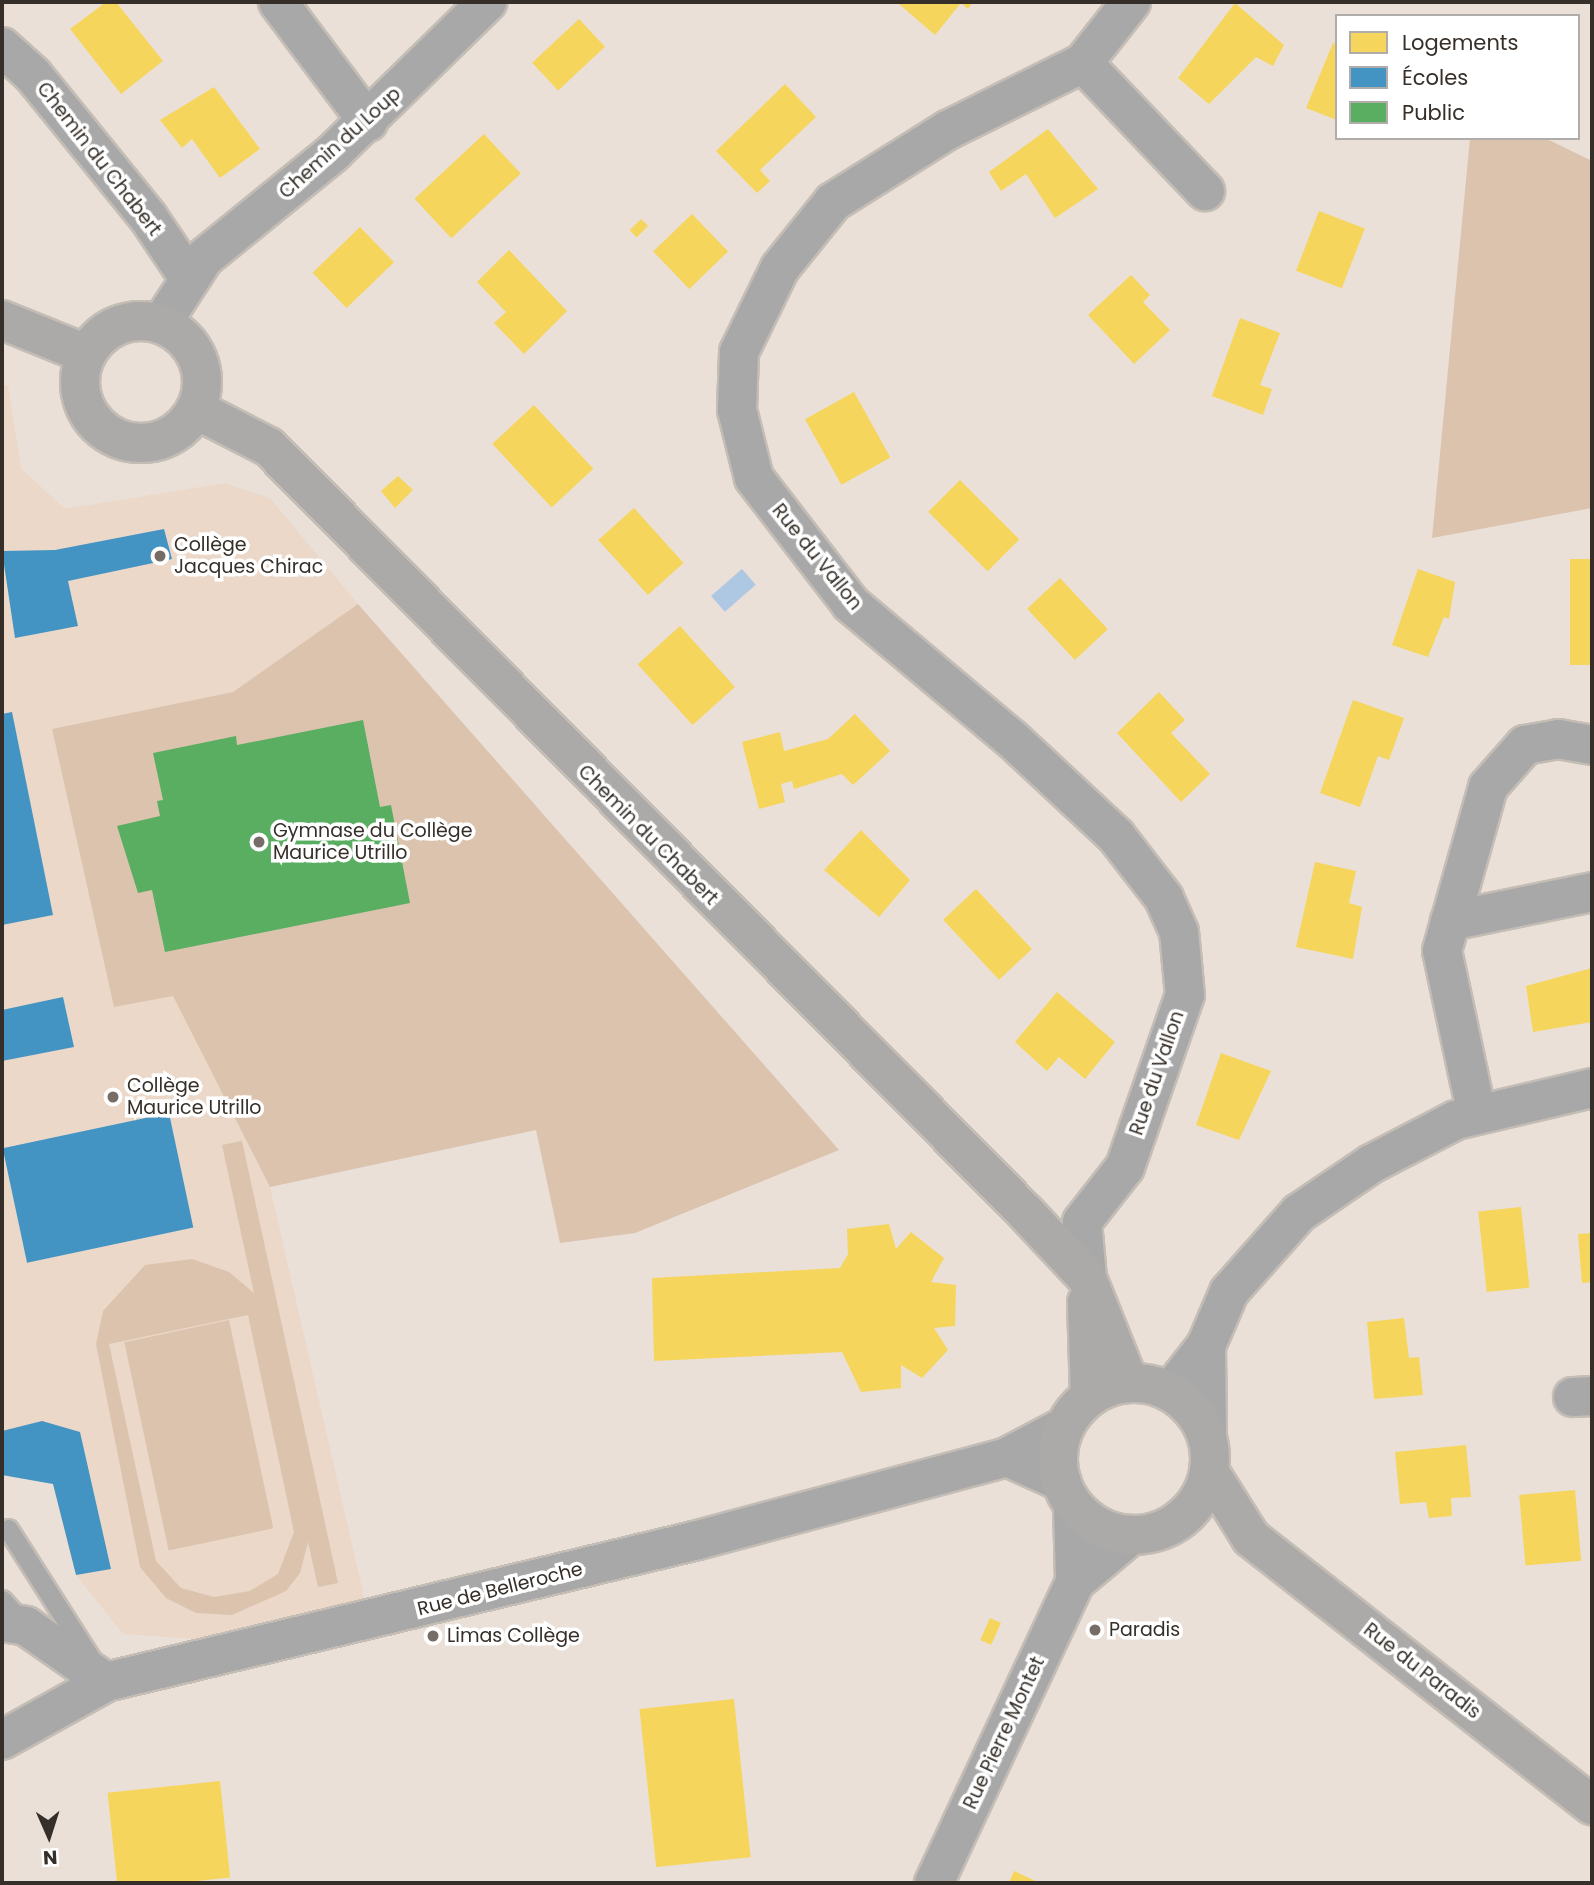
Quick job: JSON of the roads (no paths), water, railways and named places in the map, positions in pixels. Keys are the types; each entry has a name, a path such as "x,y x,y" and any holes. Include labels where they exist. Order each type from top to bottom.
{"main road":[{"path":"2,320 86,354"},
{"path":"121,324 161,324 184,338 197,355 203,384 197,410 159,441 121,440 86,411 80,390 86,354 121,324"},
{"name":"Chemin du Chabert","path":"197,410 269,447 1087,1278 1129,1382"},
{"path":"1087,1278 1090,1396"},
{"path":"1129,1382 1170,1392 1199,1418 1208,1453 1204,1490 1179,1520 1131,1535 1099,1525 1067,1494 1064,1427 1090,1396 1129,1382"},
{"name":"Rue du Paradis","path":"1208,1453 1251,1538"},
{"name":"Rue du Paradis","path":"1179,1520 1251,1538 1592,1805"}],"street":[{"path":"278,2 368,122"},
{"name":"Chemin du Loup","path":"161,324 204,258 368,122 487,2"},
{"name":"Rue du Vallon","path":"1087,1278 1082,1222 1125,1167 1185,995 1178,932 1164,898 1116,836 851,604 754,478 737,410 739,352 780,268 833,202 948,130 1083,63 1131,2"},
{"name":"Chemin du Chabert","path":"2,47 33,75 148,217 189,278"},
{"path":"1083,63 1205,191"},
{"path":"1477,1115 1442,951 1489,787 1525,745 1558,739 1592,745"},
{"path":"1450,921 1592,892"},
{"path":"1170,1392 1206,1346 1228,1292 1299,1213 1371,1164 1477,1115 1592,1088"},
{"path":"1206,1346 1208,1453"},
{"name":"Rue de Belleroche","path":"2,1740 106,1682 576,1571 1007,1457 1064,1427"},
{"path":"1007,1457 1067,1494"},
{"name":"Rue Pierre Montet","path":"1067,1494 1075,1582"},
{"name":"Rue Pierre Montet","path":"933,1883 1075,1582 1131,1535"},
{"path":"10,1616 106,1682"}],"lane":[{"path":"8,1530 106,1682"}],"water":[{"path":"742,569 756,585 725,612 711,596"}],"place":[{"name":"Collège Jacques Chirac","path":"160,556"},
{"name":"Gymnase du Collège Maurice Utrillo","path":"259,842"},
{"name":"Collège Maurice Utrillo","path":"113,1097"},
{"name":"Paradis","path":"1095,1630"},
{"name":"Limas Collège","path":"433,1636"}]}
